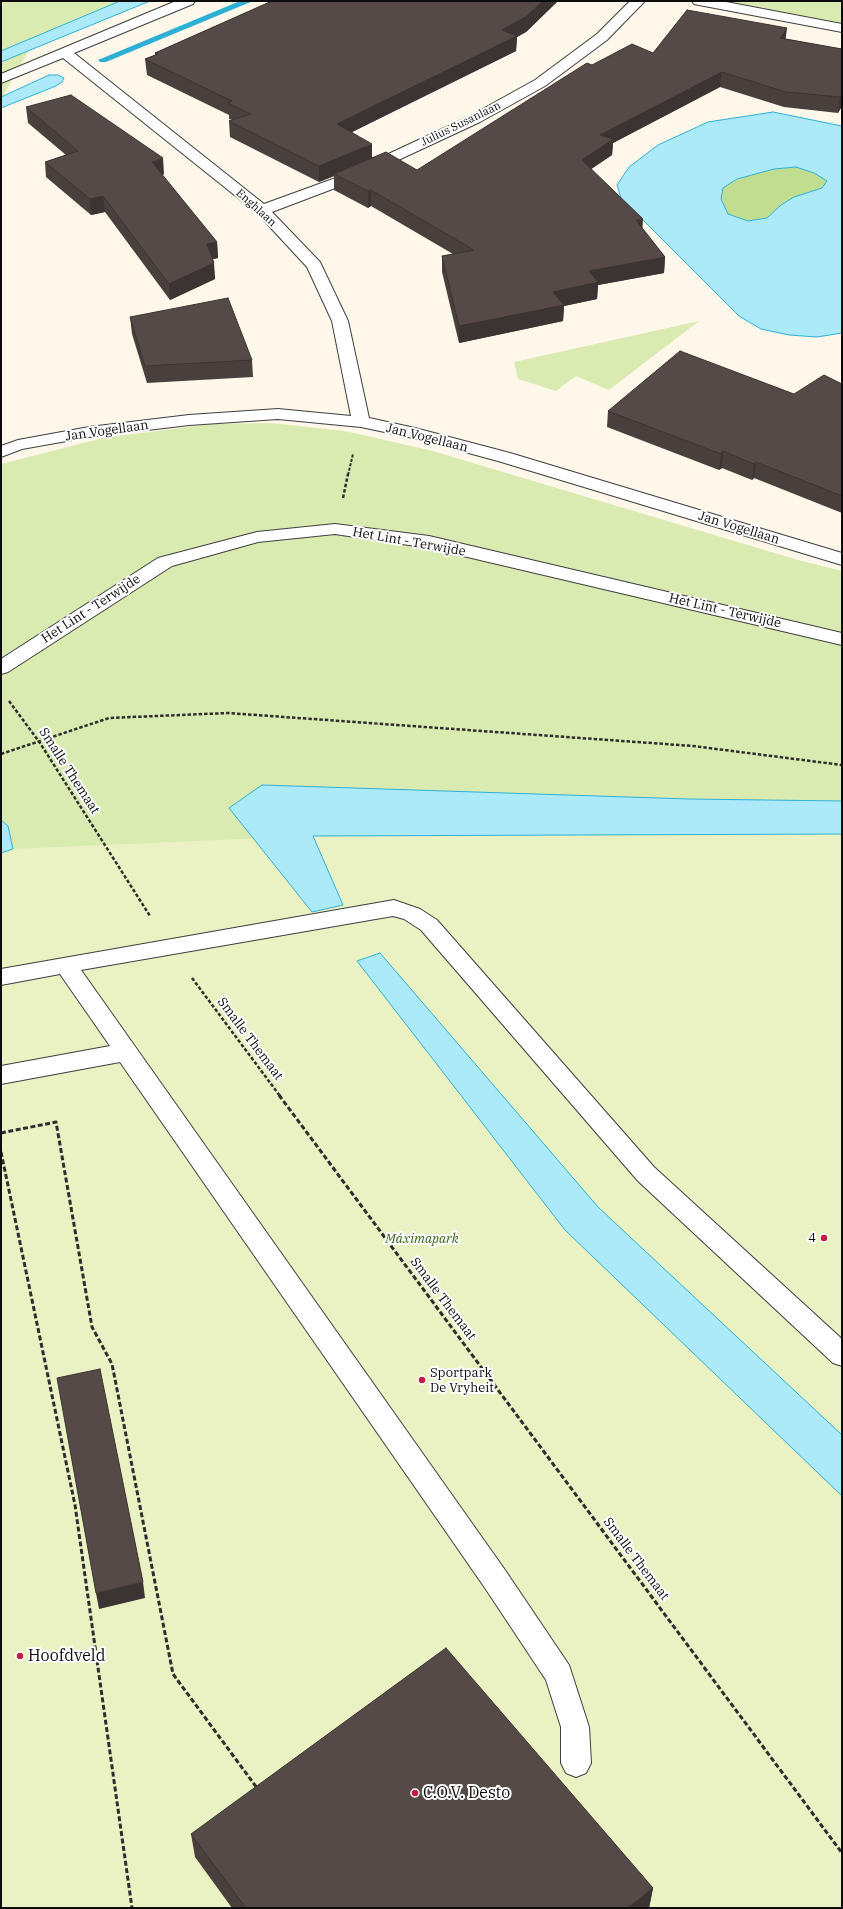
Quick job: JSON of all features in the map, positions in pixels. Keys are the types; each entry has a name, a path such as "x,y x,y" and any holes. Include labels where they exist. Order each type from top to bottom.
{"street":[{"path":"1,80 188,1"},
{"name":"Julius Susanlaan","path":"262,210 346,179 475,119 540,83 602,37 638,1"},
{"path":"698,1 842,28"},
{"name":"Enghlaan","path":"65,53 262,210 314,265 340,321 361,422"},
{"name":"Jan Vogellaan","path":"1,452 18,446 89,432 189,420 278,414 361,422 415,433 504,457 842,559"},
{"name":"Het Lint - Terwijde","path":"1,668 165,562 257,537 335,529 429,542 842,639"},
{"path":"1,976 394,908 412,914 430,925 646,1174 842,1355"},
{"path":"65,965 496,1578 559,1674 575,1727 576,1763"},
{"path":"1,1075 126,1052"}],"path":[{"path":"335,529 361,422"},
{"name":"Smalle Themaat","path":"5,695 40,742 169,946 842,1853"},
{"path":"1,754 109,718 228,713 693,746 842,765"},
{"path":"1,1133 56,1122 92,1327 112,1364 173,1674 259,1791"},
{"path":"1,1152 75,1505 132,1908"}],"green space":[{"path":"1,1 120,1 1,51"},
{"path":"719,1 842,1 842,23"},
{"path":"29,50 3,96 1,97 1,62"},
{"path":"797,167 815,173 827,181 822,188 794,197 781,205 767,218 748,221 728,214 721,199 723,188 737,179 774,169"},
{"path":"699,321 609,390 576,376 556,391 518,379 514,362"},
{"name":"Sportpark De Vryheit","path":"271,423 345,431 433,451 798,560 842,571 842,1908 1,1908 1,464 103,438 210,424"},
{"name":"Sportpark De Vryheit","path":"842,834 842,1908 1,1908 1,853 13,849 313,836"}],"water":[{"path":"120,1 150,1 1,62 1,51"},
{"path":"49,75 58,75 64,78 62,82 56,86 1,108 1,97"},
{"path":"773,112 842,126 842,333 817,337 789,335 761,329 739,316 621,198 617,185 629,167 658,145 708,122","holes":["796,167 814,173 827,181 822,188 794,197 781,205 767,218 748,221 728,214 721,199 723,188 737,179 774,169"]},
{"path":"262,785 689,799 842,801 842,834 313,836 343,905 312,912 229,808"},
{"path":"1,820 8,826 13,849 1,853"},
{"path":"380,953 598,1207 842,1435 842,1496 565,1230 357,961"}],"building":[{"path":"272,1 543,1 527,16 502,30 517,36 337,124 372,144 319,166 229,121 251,114 228,103 232,101 145,59 158,54 155,53"},
{"path":"687,10 787,28 780,38 842,49 842,94 840,97 786,92 722,72 600,135 613,139 582,160 643,219 636,220 665,257 589,271 598,282 553,292 564,305 459,326 442,256 474,250 371,190 368,191 334,174 386,152 417,170 587,63 592,65 632,44 653,53"},
{"path":"71,95 163,158 152,162 217,242 207,244 214,263 169,284 103,196 90,199 45,162 78,151 26,107"},
{"path":"228,298 252,360 145,366 130,317"},
{"path":"680,351 794,394 824,375 842,384 842,496 756,462 754,464 723,451 721,454 608,411"},
{"path":"100,1369 143,1582 96,1593 57,1378"},
{"name":"C.O.V. Desto","path":"446,1648 653,1888 628,1908 246,1908 191,1834"}],"waterway":[{"path":"103,60 248,1"}],"place":[{"name":"4","path":"824,1238"},
{"name":"Sportpark De Vryheit","path":"422,1380"},
{"name":"Hoofdveld","path":"20,1656"},
{"name":"C.O.V. Desto","path":"415,1793"}],"park label":[{"name":"Máximapark","path":"422,1239"}]}
